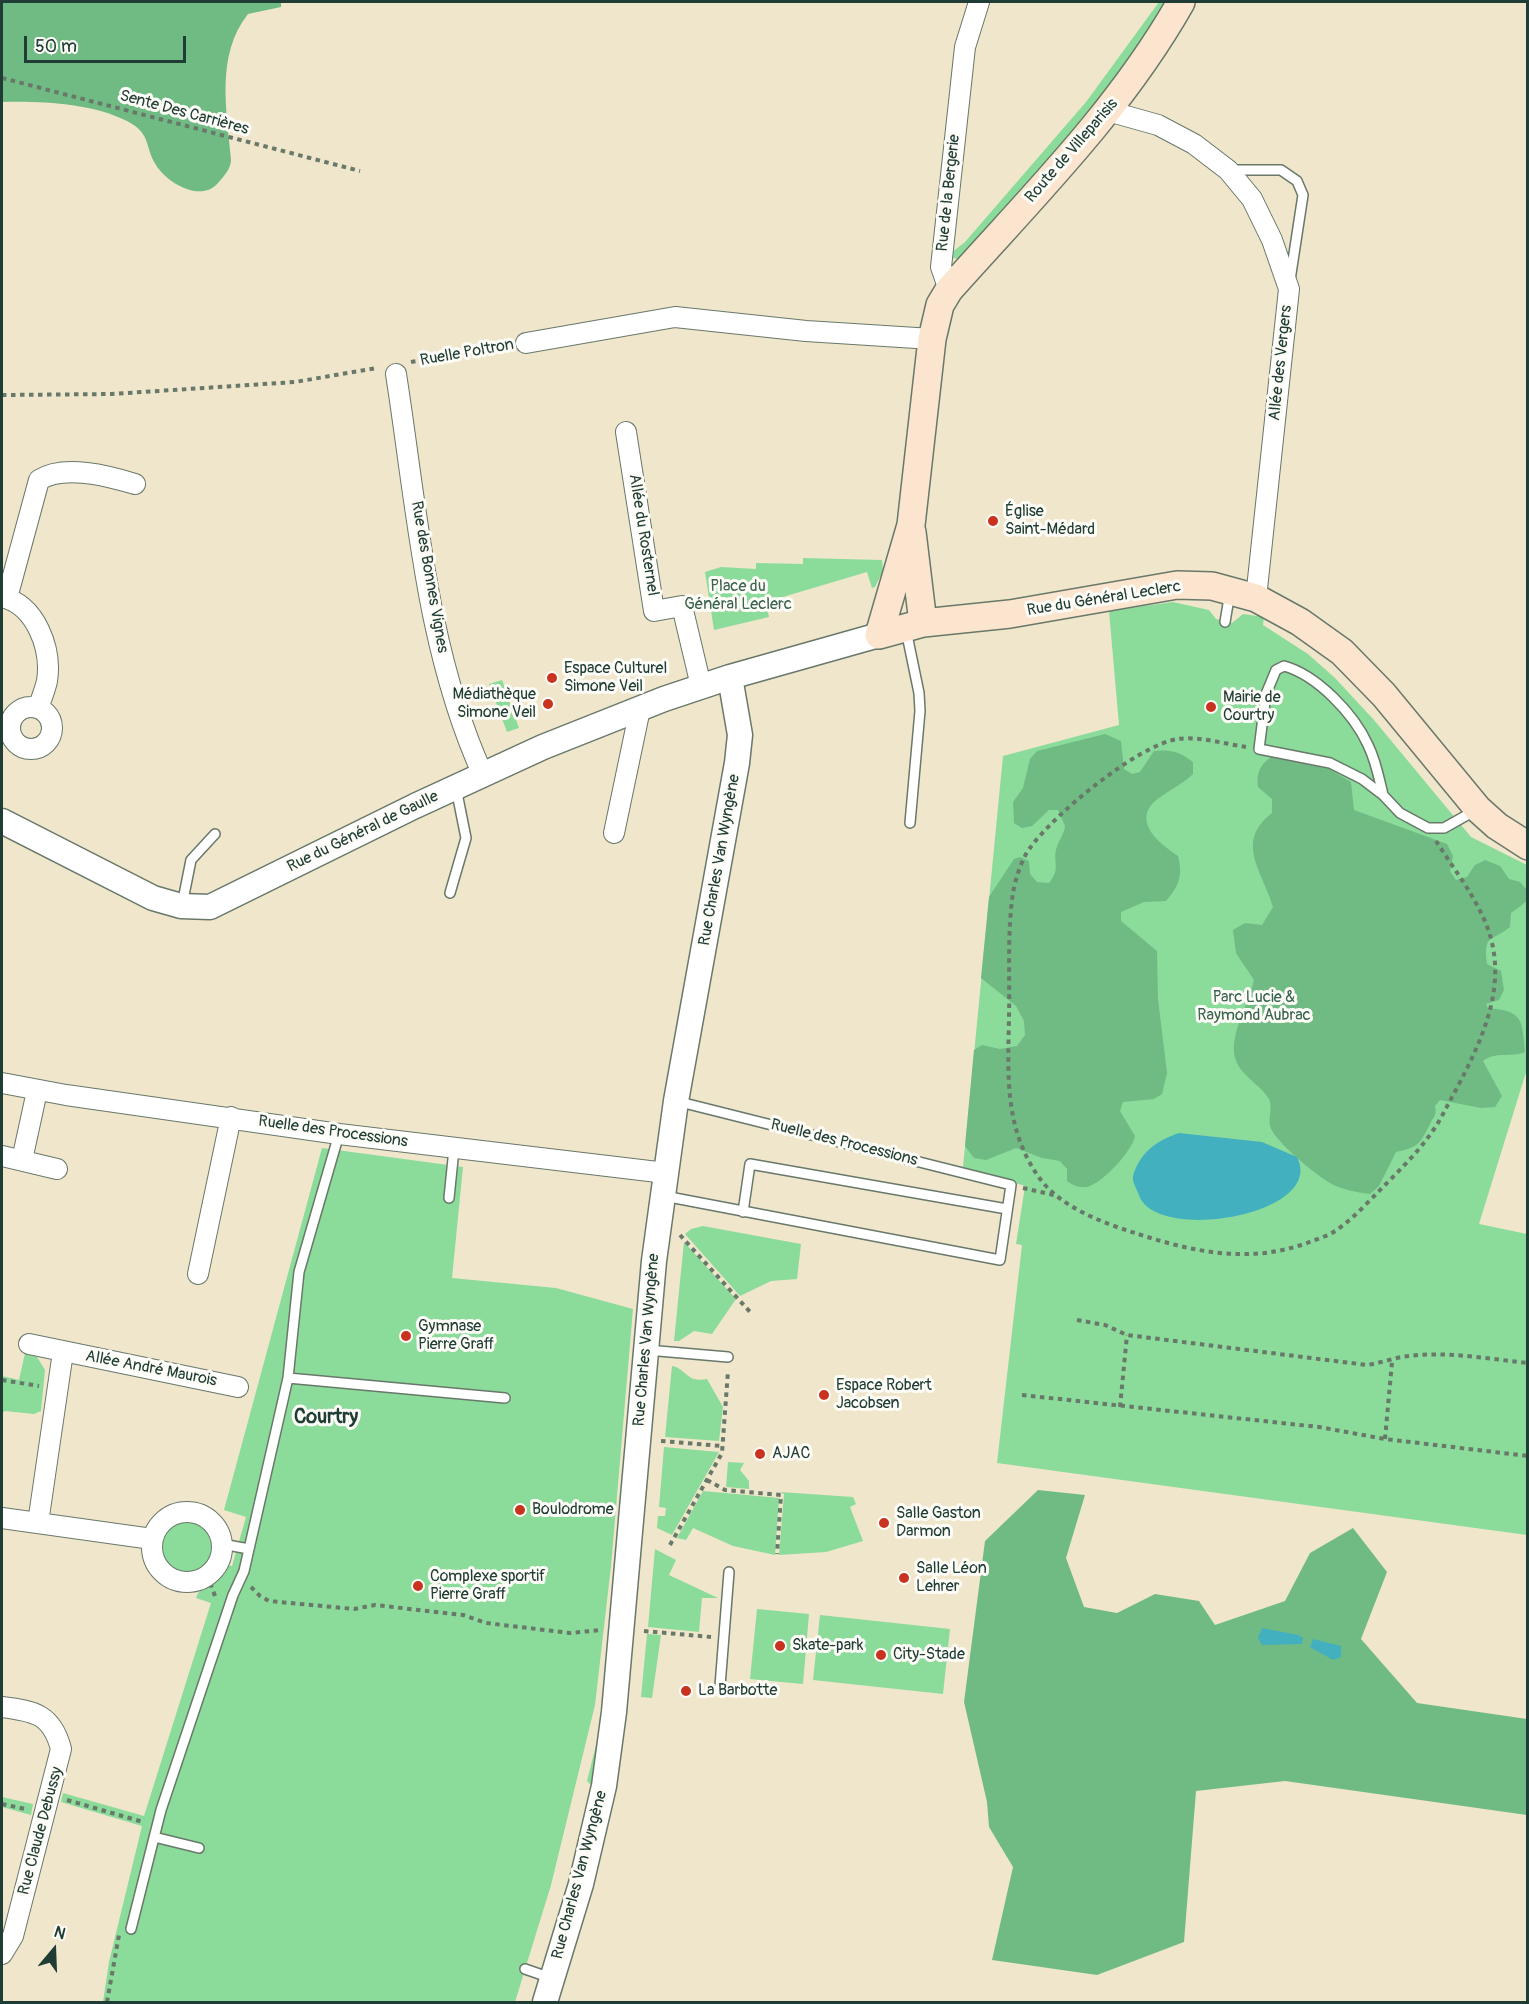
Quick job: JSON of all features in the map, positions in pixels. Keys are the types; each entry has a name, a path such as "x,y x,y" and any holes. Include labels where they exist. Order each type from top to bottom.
{"main road":[{"name":"Route de Villeparisis","path":"949,290 1108,111 1152,51 1181,2"},
{"path":"914,626 911,525 932,339 940,305 949,290"},
{"path":"879,634 911,525"},
{"name":"Rue du Général Leclerc","path":"879,634 914,626 1010,614 1178,585 1230,590 1256,598 1300,622 1342,652 1384,695 1478,809 1497,826 1527,846"}],"street":[{"name":"Rue de la Bergerie","path":"949,290 941,267 965,47 979,2"},
{"name":"Allée des Vergers","path":"1108,111 1158,125 1194,144 1228,170 1252,199 1272,240 1289,289 1256,598"},
{"name":"Ruelle Poltron","path":"526,343 675,317 893,330 932,339"},
{"name":"Rue des Bonnes Vignes","path":"394,368 442,657 458,714 483,775"},
{"name":"Allée du Rosternel","path":"626,432 654,611 682,606 701,686"},
{"path":"38,708 47,682 45,645 30,616 4,597 39,480 48,475 100,474 135,484"},
{"name":"Rue du Général Leclerc","path":"730,676 879,634"},
{"name":"Rue du Général de Gaulle","path":"2,821 153,898 182,906 210,907 543,747 730,676"},
{"name":"Rue Charles Van Wyngène","path":"545,2002 592,1843 607,1767 646,1350 665,1185 676,1101 737,763 740,735 730,676"},
{"path":"614,833 640,709"},
{"name":"Ruelle des Processions","path":"2,1083 37,1091 454,1149 665,1185"},
{"path":"22,1160 37,1091"},
{"path":"198,1274 231,1117"},
{"path":"2,1156 57,1169"},
{"name":"Allée André Maurois","path":"29,1344 238,1387"},
{"name":"Allée André Maurois","path":"38,1523 63,1352"},
{"path":"195,1512 214,1524 222,1544 216,1567 196,1580 184,1582 172,1579 155,1562 152,1539 164,1520 173,1514 195,1512"},
{"path":"2,1518 152,1539"},
{"name":"Rue Claude Debussy","path":"2,1707 33,1712 51,1725 58,1736 61,1749 60,1762 13,1936 2,1954"}],"lane":[{"path":"1228,170 1281,170 1297,181 1303,195 1289,289"},
{"path":"1225,622 1230,590"},
{"path":"910,823 920,711 914,626"},
{"path":"1383,795 1376,763 1361,732 1332,698 1292,668 1284,666 1272,676 1266,694 1259,749 1329,763 1362,779 1383,795 1400,813 1428,828 1444,828 1478,809"},
{"path":"450,893 466,838 456,787"},
{"path":"182,906 191,860 215,834"},
{"name":"Ruelle des Processions","path":"676,1101 1011,1185"},
{"path":"131,1929 154,1837 232,1595 244,1571 288,1378 299,1272 339,1134"},
{"path":"449,1198 454,1149"},
{"path":"743,1212 750,1164 1007,1209"},
{"path":"665,1185 743,1212 1000,1260 1011,1185"},
{"path":"646,1350 728,1360"},
{"path":"288,1378 505,1398"},
{"path":"222,1544 249,1549"},
{"path":"720,1686 729,1572"},
{"path":"154,1837 199,1848"},
{"path":"525,1970 552,1978"}],"path":[{"name":"Sente Des Carrières","path":"2,78 360,171"},
{"name":"Ruelle Poltron","path":"2,395 112,394 295,382 394,368 526,343"},
{"path":"1054,1195 1038,1177 1024,1152 1014,1128 1007,1090 1013,891 1027,850 1057,817 1135,756 1157,744 1180,738 1259,749"},
{"path":"1011,1185 1054,1195 1115,1227 1171,1244 1224,1255 1294,1248 1336,1231 1354,1216 1436,1128 1482,1035 1496,992 1493,942 1485,921 1474,898 1428,828"},
{"path":"679,1235 751,1313"},
{"path":"1077,1320 1105,1325 1127,1335 1368,1365 1392,1362 1406,1356 1433,1354 1527,1363"},
{"path":"1120,1407 1127,1335"},
{"path":"670,1545 722,1453 728,1360"},
{"path":"1384,1439 1392,1362"},
{"path":"2,1380 57,1389"},
{"path":"1022,1395 1319,1427 1384,1439 1527,1456"},
{"path":"661,1441 722,1446"},
{"path":"707,1480 725,1490 781,1495 777,1554"},
{"path":"244,1571 253,1591 269,1601 354,1609 375,1605 463,1615 486,1623 570,1633 590,1631"},
{"path":"643,1631 724,1638"},
{"path":"51,1796 147,1824"}],"green space":[{"path":"2,2 281,2 281,7 248,14 231,48 227,66 226,103 231,160 230,167 218,183 211,189 203,191 194,191 176,184 156,165 140,131 127,121 113,115 66,104 2,102"},
{"path":"1159,2 1171,2 1120,80 963,260 953,258 951,253 965,242 1086,102"},
{"name":"Place du Général Leclerc","path":"803,558 882,560 883,571 875,587 872,588 867,572 766,602 769,617 714,630 705,572 721,567 756,569 756,563 803,564"},
{"name":"Parc Lucie & Raymond Aubrac","path":"1173,602 1209,610 1216,619 1232,623 1243,614 1264,617 1263,625 1308,654 1335,678 1374,720 1471,837 1527,865 1527,1069 1479,1224 1527,1234 1527,1535 997,1463 1022,1245 1016,1244 1025,1186 963,1167 1003,756 1119,725 1109,611"},
{"path":"502,680 519,728 507,732 489,684"},
{"path":"1105,734 1121,741 1124,769 1132,774 1140,772 1154,751 1165,750 1184,756 1193,762 1193,774 1152,804 1147,812 1148,827 1158,841 1178,856 1180,875 1177,885 1166,901 1144,902 1121,912 1121,921 1157,951 1158,999 1167,1073 1162,1094 1154,1099 1123,1102 1120,1111 1135,1136 1133,1142 1123,1157 1103,1178 1090,1186 1081,1187 1067,1181 1067,1169 1060,1161 1042,1158 1016,1148 986,1160 974,1158 965,1146 974,1050 982,1045 1000,1049 1017,1046 1025,1035 1024,1021 1016,1006 981,978 989,897 1014,859 1020,857 1029,861 1030,874 1037,882 1049,883 1055,874 1056,850 1065,826 1058,810 1049,810 1032,826 1022,828 1014,823 1013,802 1023,788 1030,759 1037,751"},
{"path":"1271,757 1329,769 1351,782 1354,810 1447,844 1453,856 1450,871 1456,880 1467,877 1475,865 1485,860 1500,866 1509,879 1520,882 1526,889 1527,901 1511,913 1510,927 1490,940 1486,948 1487,964 1501,971 1504,990 1499,1000 1486,1004 1488,1008 1500,1009 1518,1019 1523,1032 1525,1052 1493,1056 1483,1061 1502,1096 1495,1107 1481,1108 1440,1100 1435,1106 1435,1115 1421,1140 1410,1148 1396,1152 1379,1186 1370,1194 1345,1189 1330,1183 1287,1149 1270,1126 1269,1099 1243,1072 1235,1059 1236,1033 1254,980 1236,953 1233,930 1245,923 1262,925 1273,907 1254,858 1253,846 1255,835 1261,824 1272,813 1272,799 1258,787 1260,770"},
{"name":"Complexe sportif Pierre Graff","path":"322,1148 463,1167 452,1278 556,1288 633,1309 611,1566 595,1705 551,1885 515,2002 103,2002 109,1962 142,1826 61,1802 63,1793 144,1816 211,1603 196,1598 225,1565 232,1566 246,1517 224,1510"},
{"path":"703,1226 801,1244 797,1279 771,1281 740,1296 685,1234 691,1229"},
{"path":"684,1242 736,1299 712,1334 694,1331 679,1341 674,1341"},
{"path":"25,1353 37,1357 45,1370 41,1411 34,1414 5,1411 2,1413 2,1376 19,1380"},
{"path":"672,1366 695,1379 707,1379 723,1407 719,1441 665,1437"},
{"path":"664,1447 719,1452 672,1535 657,1528 658,1516 665,1516 666,1508 659,1507"},
{"path":"728,1462 744,1463 740,1470 749,1481 749,1489 726,1487"},
{"path":"1038,1490 1085,1495 1066,1558 1084,1607 1117,1613 1155,1594 1199,1601 1215,1625 1285,1601 1310,1553 1353,1528 1387,1572 1361,1639 1417,1703 1527,1719 1527,1815 1285,1781 1196,1791 1184,1942 1097,1975 992,1960 1013,1867 989,1827 987,1802 964,1702 985,1541"},
{"path":"703,1491 779,1498 775,1555 733,1546 693,1528 686,1540 677,1538"},
{"path":"780,1492 853,1497 856,1504 850,1507 863,1541 826,1552 779,1555 784,1494"},
{"path":"187,1521 197,1523 205,1529 211,1537 213,1547 211,1557 205,1565 197,1571 187,1573 177,1571 169,1565 163,1557 161,1547 163,1537 169,1529 177,1523"},
{"path":"655,1549 676,1560 669,1575 718,1598 702,1598 699,1632 648,1627"},
{"name":"Skate-park","path":"757,1609 809,1614 803,1684 750,1679"},
{"name":"City-Stade","path":"820,1615 950,1629 943,1694 813,1680"},
{"path":"647,1634 661,1635 652,1698 641,1697"},
{"path":"602,1721 594,1788 587,1781"},
{"path":"2,1797 33,1804 31,1815 2,1807"}],"water":[{"path":"1179,1133 1262,1142 1297,1157 1299,1177 1287,1194 1264,1207 1235,1216 1204,1220 1175,1218 1152,1210 1139,1195 1134,1182 1134,1174 1148,1151 1159,1142"},
{"path":"1262,1628 1298,1635 1303,1638 1302,1644 1262,1645 1258,1638"},
{"path":"1313,1639 1341,1646 1341,1657 1333,1660 1310,1647"}],"place":[{"name":"Église Saint-Médard","path":"993,521"},
{"name":"Espace Culturel Simone Veil","path":"552,678"},
{"name":"Médiathèque Simone Veil","path":"548,704"},
{"name":"Mairie de Courtry","path":"1211,707"},
{"name":"Gymnase Pierre Graff","path":"406,1336"},
{"name":"Espace Robert Jacobsen","path":"824,1395"},
{"name":"AJAC","path":"760,1454"},
{"name":"Boulodrome","path":"520,1510"},
{"name":"Salle Gaston Darmon","path":"884,1523"},
{"name":"Salle Léon Lehrer","path":"904,1578"},
{"name":"Complexe sportif Pierre Graff","path":"418,1586"},
{"name":"Skate-park","path":"780,1646"},
{"name":"City-Stade","path":"881,1655"},
{"name":"La Barbotte","path":"686,1691"}],"district":[{"name":"Courtry","path":"326,1418"}]}
